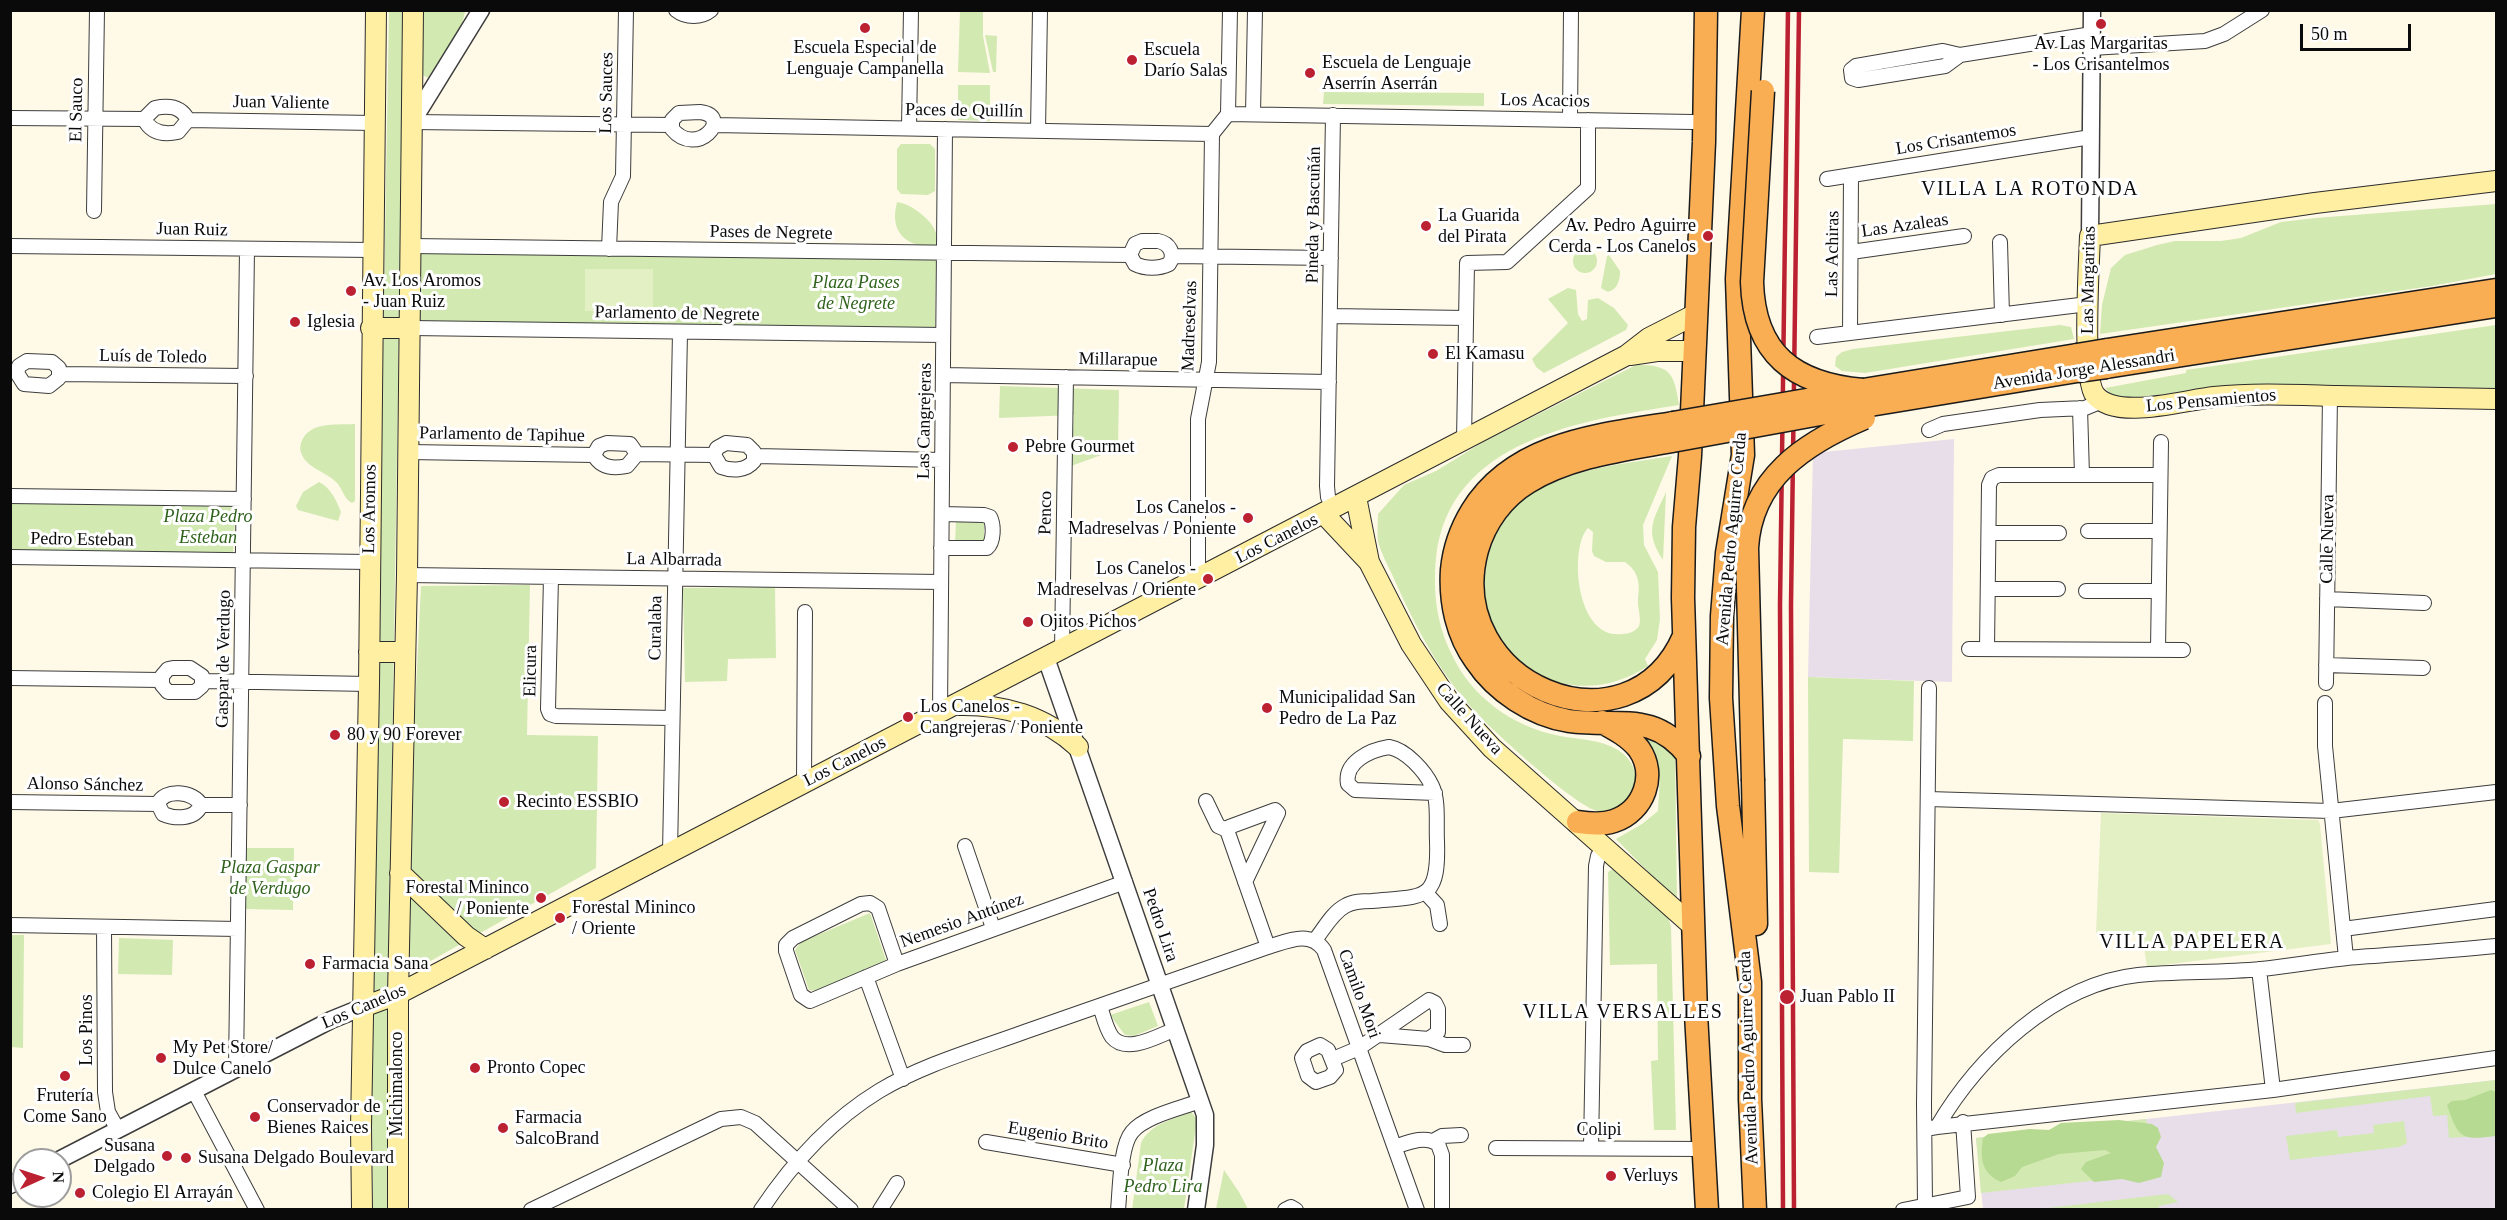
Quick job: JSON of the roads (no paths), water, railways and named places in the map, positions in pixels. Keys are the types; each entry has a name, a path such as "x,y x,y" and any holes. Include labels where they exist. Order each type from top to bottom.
{"highway":[{"path":"1706,10 1704,142 1695,351 1684,527 1684,634 1707,1209"},
{"name":"Avenida Pedro Aguirre Cerda","path":"1753,10 1737,279 1743,455 1727,554 1721,699 1726,786 1750,982 1750,1098 1755,1209"},
{"path":"1750,982 1756,926 1748,548 1751,520 1766,488 1793,459 1864,405 1834,386 1798,373 1773,352 1760,331 1753,307 1752,282 1768,10"},
{"name":"Avenida Jorge Alessandri","path":"1864,405 2077,363 2496,290"},
{"name":"Avenida Jorge Alessandri","path":"2107,358 2496,306"},
{"name":"Avenida Jorge Alessandri","path":"1673,432 1929,395 2077,363"},
{"path":"1673,432 1577,460 1543,474 1517,490 1497,509 1484,532 1475,558 1473,596 1483,633 1503,661 1530,684 1555,695 1569,698 1602,699 1634,690 1667,664 1684,634"},
{"path":"1673,432 1580,440 1520,463 1496,481 1476,504 1455,552 1452,582 1455,615 1467,647 1482,670 1504,691 1543,713 1568,720 1628,722 1652,726 1672,738 1689,756"},
{"path":"1578,822 1604,823 1624,817 1639,803 1647,784 1646,763 1639,750 1628,739 1602,722"}],"main road":[{"name":"Los Aromos","path":"363,1007 376,10"},
{"name":"Los Aromos","path":"398,994 409,452 413,10"},
{"path":"2315,203 2359,192 2496,171"},
{"path":"2090,236 2315,203 2496,181"},
{"name":"Las Margaritas","path":"2090,236 2088,304 2090,384 2102,402"},
{"name":"Los Canelos","path":"363,1007 398,994 1329,512 1627,355 1649,338 1696,314"},
{"path":"371,328 410,328"},
{"name":"Los Canelos","path":"1627,355 1657,351 1695,351"},
{"name":"Los Pensamientos","path":"2102,402 2115,407 2130,408 2236,395 2496,399"},
{"name":"Calle Nueva","path":"1356,497 1369,562"},
{"name":"Calle Nueva","path":"1329,512 1369,562 1417,654 1449,701 1492,748 1694,927"},
{"path":"369,652 405,652"},
{"path":"948,709 992,706 1028,716 1056,729 1077,747"},
{"path":"400,873 466,936 485,949"},
{"name":"Michimalonco","path":"398,994 398,1209"},
{"name":"Michimalonco","path":"362,1209 363,1007"}],"street":[{"name":"El Sauco","path":"94,211 97,10"},
{"path":"412,122 481,10"},
{"name":"Los Sauces","path":"609,249 611,202 623,176 626,10"},
{"path":"676,10 688,16 701,15 711,10"},
{"path":"909,128 911,10"},
{"path":"1038,131 1040,10"},
{"path":"1212,134 1228,114 1230,10"},
{"path":"1253,114 1255,10"},
{"path":"1570,119 1571,10"},
{"name":"Las Margaritas","path":"2090,236 2092,10"},
{"path":"1960,55 1945,66 1858,80 1852,78 1850,74 1856,66 1943,51 1960,55 2092,41 2205,41 2224,34 2262,10"},
{"name":"Juan Valiente","path":"10,118 144,119 155,108 170,106 182,110 188,120"},
{"name":"Paces de Quillín","path":"412,122 671,125 681,136 699,138 709,135 714,125 711,116 700,112 679,113 671,125"},
{"name":"Los Acacios","path":"1228,114 1693,122"},
{"name":"Pineda y Bascuñán","path":"1329,512 1327,486 1333,116"},
{"name":"Juan Valiente","path":"144,119 151,129 166,133 178,132 188,120"},
{"name":"Juan Valiente","path":"188,120 374,123"},
{"path":"1464,441 1467,262 1508,262 1587,188 1588,120"},
{"name":"Paces de Quillín","path":"714,125 1212,134"},
{"name":"Las Cangrejeras","path":"945,129 941,582 948,709"},
{"name":"Madreselvas","path":"1198,579 1198,419 1207,380 1212,134"},
{"name":"Los Crisantemos","path":"1827,179 2091,137"},
{"name":"Las Achiras","path":"1850,333 1851,175"},
{"name":"Las Azaleas","path":"1851,252 1964,236"},
{"path":"1130,255 1132,247 1138,242 1158,241 1168,246 1173,256"},
{"path":"2000,242 2002,315"},
{"name":"Juan Ruiz","path":"10,246 372,250"},
{"name":"Pases de Negrete","path":"411,246 1130,255 1135,264 1145,267 1165,266 1173,256 1331,258"},
{"name":"Gaspar de Verdugo","path":"236,1069 247,249"},
{"path":"1816,337 2088,304"},
{"path":"1330,316 1466,318"},
{"name":"Parlamento de Negrete","path":"410,328 944,336"},
{"name":"Curalaba","path":"670,853 680,332"},
{"path":"27,361 48,361 56,364 60,374 57,382 49,386 24,384 14,374 19,366 27,361"},
{"name":"Luís de Toledo","path":"60,374 246,376"},
{"name":"Millarapue","path":"943,375 1329,382"},
{"name":"Penco","path":"1054,654 1066,377"},
{"name":"Calle Nueva","path":"2326,683 2330,396"},
{"name":"Los Pensamientos","path":"1929,430 1942,424 2026,411 2080,408 2102,402"},
{"path":"2080,408 2082,475"},
{"name":"Parlamento de Tapihue","path":"594,455 599,446 607,442 630,444 637,454"},
{"path":"2158,650 2161,442"},
{"name":"Parlamento de Tapihue","path":"714,455 721,445 742,444 752,448 756,456"},
{"name":"Parlamento de Tapihue","path":"409,452 594,455 604,466 615,468 627,466 637,454"},
{"name":"Parlamento de Tapihue","path":"637,454 714,455"},
{"name":"Parlamento de Tapihue","path":"714,455 721,466 731,469 746,468 756,456"},
{"name":"Parlamento de Tapihue","path":"756,456 942,460"},
{"path":"1987,649 1989,485 1995,476 2160,475"},
{"path":"10,496 244,499"},
{"path":"941,548 987,548 991,542 992,522 990,517 984,515 942,514"},
{"path":"2088,531 2160,531"},
{"path":"1989,532 2058,533"},
{"name":"Pedro Esteban","path":"10,556 369,562"},
{"name":"La Albarrada","path":"407,574 941,582"},
{"name":"Elicura","path":"551,577 548,709 550,714 556,716 672,718"},
{"path":"1988,589 2058,589"},
{"path":"2086,591 2159,591"},
{"path":"2327,599 2424,603"},
{"path":"804,784 805,612"},
{"path":"1969,649 2183,650"},
{"name":"Pedro Lira","path":"1054,654 1077,747 1200,1101 1205,1121 1205,1145 1196,1209"},
{"path":"2326,665 2423,668"},
{"path":"190,668 199,672 204,681 195,692 172,693 164,689 161,680 163,673 168,669 190,668"},
{"path":"10,678 161,680"},
{"path":"204,681 369,684"},
{"path":"1925,1205 1931,1128 1929,688"},
{"path":"2325,703 2324,724 2331,811 2346,958"},
{"path":"1315,940 1338,910 1351,903 1409,897 1425,892 1437,875 1434,793 1421,771 1404,753 1394,748 1383,748 1359,759 1349,768 1347,774 1350,788 1361,792 1434,793"},
{"path":"1928,799 2331,811 2496,792"},
{"path":"189,794 195,797 201,805 199,810 191,816 170,817 163,814 158,804 166,795 189,794"},
{"path":"1206,801 1218,826 1227,830 1268,947"},
{"name":"Alonso Sánchez","path":"10,802 158,804"},
{"path":"201,805 240,805"},
{"path":"1227,830 1229,827 1275,810 1278,813 1245,882"},
{"path":"965,846 993,928"},
{"path":"1591,1148 1596,866 1598,856 1605,847"},
{"name":"Nemesio Antúnez","path":"897,964 878,908 870,903 861,904 793,939 786,945 801,995 806,1000 814,1000 897,964 1125,882"},
{"path":"1425,892 1437,905 1440,924"},
{"path":"2343,929 2496,909"},
{"path":"10,925 238,929"},
{"name":"Los Pinos","path":"104,927 105,1092 108,1112 118,1130"},
{"name":"Camilo Mori","path":"761,1209 796,1162 842,1118 881,1090 961,1055 1160,984 1300,938 1315,940 1324,950 1417,1209"},
{"path":"1931,1128 1992,1056 2040,1014 2070,996 2120,978 2138,975 2259,969 2346,958 2496,946"},
{"path":"2259,969 2273,1090"},
{"path":"866,977 903,1079"},
{"path":"1333,1059 1359,1048 1429,1000 1435,1003 1438,1009 1438,1032 1429,1039"},
{"path":"1100,1006 1110,1034 1120,1043 1132,1045 1176,1029"},
{"name":"Los Canelos","path":"72,1153 331,1020 363,1007"},
{"path":"1380,1035 1429,1039 1440,1044 1463,1045"},
{"path":"1931,1128 1963,1122 2273,1090 2496,1058"},
{"path":"194,1091 257,1209"},
{"path":"1118,1209 1129,1137 1138,1126 1200,1101"},
{"path":"531,1209 546,1206 728,1117 741,1117 755,1123 851,1209"},
{"path":"1903,1209 1968,1197 1963,1122"},
{"path":"1433,1141 1442,1136 1461,1135"},
{"path":"1395,1147 1419,1140 1433,1141 1438,1144 1442,1155 1442,1209"},
{"name":"Eugenio Brito","path":"986,1142 1123,1165"},
{"name":"Colipi","path":"1496,1148 1703,1149"},
{"path":"880,1209 897,1183"},
{"path":"1285,1209 1291,1207 1296,1209"}],"railway":[{"path":"1783,1210 1780,605 1788,10"},
{"path":"1794,1210 1791,605 1799,10"}],"place":[{"name":"Av Las Margaritas - Los Crisantelmos","path":"2101,24"},
{"name":"Escuela Especial de Lenguaje Campanella","path":"865,28"},
{"name":"Escuela Darío Salas","path":"1132,60"},
{"name":"Escuela de Lenguaje Aserrín Aserrán","path":"1310,73"},
{"name":"La Guarida del Pirata","path":"1426,226"},
{"name":"Av. Pedro Aguirre Cerda - Los Canelos","path":"1708,236"},
{"name":"Av. Los Aromos - Juan Ruiz","path":"351,291"},
{"name":"Iglesia","path":"295,322"},
{"name":"El Kamasu","path":"1433,354"},
{"name":"Pebre Gourmet","path":"1013,447"},
{"name":"Los Canelos - Madreselvas / Poniente","path":"1248,518"},
{"name":"Los Canelos - Madreselvas / Oriente","path":"1208,579"},
{"name":"Ojitos Pichos","path":"1028,622"},
{"name":"Municipalidad San Pedro de La Paz","path":"1267,708"},
{"name":"Los Canelos - Cangrejeras / Poniente","path":"908,717"},
{"name":"80 y 90 Forever","path":"335,735"},
{"name":"Recinto ESSBIO","path":"504,802"},
{"name":"Forestal Mininco / Poniente","path":"541,898"},
{"name":"Forestal Mininco / Oriente","path":"560,918"},
{"name":"Farmacia Sana","path":"310,964"},
{"name":"Juan Pablo II","path":"1787,997"},
{"name":"My Pet Store/ Dulce Canelo","path":"161,1058"},
{"name":"Pronto Copec","path":"475,1068"},
{"name":"Frutería Come Sano","path":"65,1076"},
{"name":"Conservador de Bienes Raices","path":"255,1117"},
{"name":"Farmacia SalcoBrand","path":"503,1128"},
{"name":"Susana Delgado","path":"167,1156"},
{"name":"Susana Delgado Boulevard","path":"186,1158"},
{"name":"Verluys","path":"1611,1176"},
{"name":"Colegio El Arrayán","path":"80,1193"}],"district":[{"name":"VILLA LA ROTONDA","path":"2030,190"},
{"name":"VILLA PAPELERA","path":"2192,943"},
{"name":"VILLA VERSALLES","path":"1623,1013"}],"park label":[{"name":"Plaza Pases de Negrete","path":"856,293"},
{"name":"Plaza Pedro Esteban","path":"208,527"},
{"name":"Plaza Gaspar de Verdugo","path":"270,878"},
{"name":"Plaza Pedro Lira","path":"1163,1176"}]}
